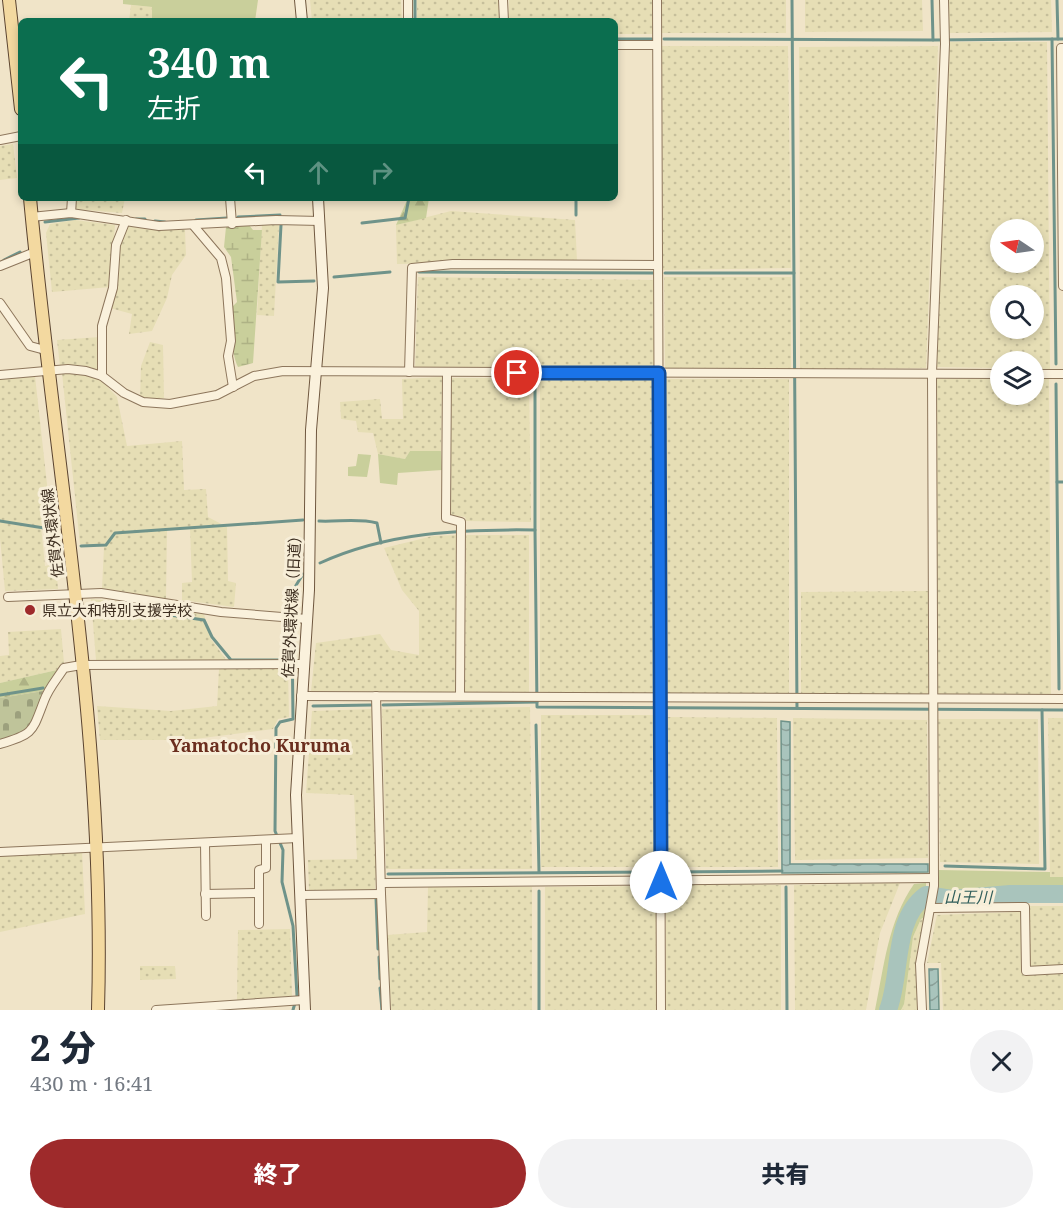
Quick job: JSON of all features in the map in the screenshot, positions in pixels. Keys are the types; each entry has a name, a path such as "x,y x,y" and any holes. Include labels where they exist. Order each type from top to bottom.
{"main road":[{"path":"9,0 6,26 18,66"},
{"name":"佐賀外環状線","path":"30,201 81,664 96,848 98,1010"}],"street":[{"path":"300,0 302,18"},
{"path":"408,0 408,18"},
{"path":"504,0 504,18"},
{"path":"657,0 661,1010"},
{"path":"922,1010 920,964 932,908 934,882 932,374 945,44 944,0"},
{"path":"618,45 657,45"},
{"path":"1063,48 1061,48 1063,286"},
{"path":"0,140 18,137"},
{"path":"71,213 72,201"},
{"path":"230,201 232,224"},
{"name":"佐賀外環状線（旧道）","path":"305,1005 296,795 301,696 295,664 307,619 311,516 311,430 323,288 318,201"},
{"path":"32,217 71,213 159,226 276,220 320,221"},
{"path":"102,376 102,326 112,288 116,245 126,220"},
{"path":"193,225 221,258 226,278 231,341 228,356 233,387"},
{"path":"0,266 35,252"},
{"path":"409,372 412,268 453,264 658,265"},
{"path":"0,303 30,346 45,350"},
{"path":"0,375 68,369 86,370 102,376 124,393 143,402 170,404 195,401 233,387 254,376 282,371 990,374"},
{"path":"447,372 446,518 461,522 460,696"},
{"path":"1044,374 1063,374"},
{"path":"8,597 101,593 221,612 307,619"},
{"path":"0,744 20,738 37,725 45,699 64,668 81,664 295,664"},
{"path":"301,696 1063,699"},
{"path":"376,696 386,1010"},
{"path":"0,852 298,838"},
{"path":"259,924 259,870 266,868 269,840"},
{"path":"205,843 206,916"},
{"path":"382,883 934,882"},
{"path":"205,894 259,893"},
{"path":"300,895 381,894"},
{"path":"932,908 1025,907 1026,970 1063,969"},
{"path":"156,1010 289,1001 305,1005"}],"shaded area":[{"path":"310,0 401,0 402,18 312,18"},
{"path":"417,0 500,0 500,18 417,18"},
{"path":"509,0 653,0 654,34 618,34 618,18 509,18"},
{"path":"662,0 786,0 786,33 662,33"},
{"path":"805,0 922,0 923,31 805,32"},
{"path":"947,0 1051,0 1052,32 948,33"},
{"path":"131,5 152,7 152,18 129,18"},
{"path":"949,42 1047,42 1050,369 1044,369 1044,351 990,351 990,368 936,367"},
{"path":"662,46 788,46 791,268 663,270"},
{"path":"938,46 926,368 800,369 799,47"},
{"path":"13,144 17,178 0,180 0,146"},
{"path":"76,201 124,201 122,213 75,209"},
{"path":"451,211 575,220 577,261 397,264 396,225"},
{"path":"75,220 115,225 110,287 52,292 46,233 50,224"},
{"path":"279,224 274,316 257,315 262,225"},
{"path":"127,226 185,230 186,255 172,275 167,298 152,331 129,334 132,314 110,308 119,247"},
{"path":"418,277 654,280 655,369 415,369"},
{"path":"664,277 791,277 791,370 665,369"},
{"path":"100,337 99,371 81,365 60,366 57,340"},
{"path":"150,342 163,345 164,398 140,398 141,366"},
{"path":"62,373 83,374 102,381 117,397 127,446 182,441 184,490 206,489 208,517 227,527 228,581 236,583 234,607 182,600 182,583 192,582 190,529 167,530 166,599 102,588 104,547 80,544"},
{"path":"35,376 52,529 41,526 45,566 56,564 58,589 5,591 0,538 0,378"},
{"path":"442,377 441,451 410,451 405,459 378,454 373,433 358,432 356,421 341,419 340,402 380,399 382,419 403,419 402,379"},
{"path":"449,378 529,378 531,522 466,521 465,517 450,515"},
{"path":"540,378 655,379 656,693 540,693"},
{"path":"665,379 789,379 789,694 666,693"},
{"path":"936,379 990,379 990,405 1044,405 1044,379 1049,379 1051,694 938,694"},
{"path":"457,535 458,693 311,691 316,643 380,634 391,650 419,655 419,611 402,590 384,548 433,536"},
{"path":"466,535 529,535 529,693 465,692"},
{"path":"928,591 929,694 801,695 801,592"},
{"path":"91,599 157,605 204,614 211,639 227,661 96,660"},
{"path":"61,629 64,663 57,670 0,683 0,656 9,655 8,632"},
{"path":"288,668 289,717 278,719 273,729 187,740 100,740 97,706 171,711 217,706 219,669"},
{"path":"530,707 532,869 386,869 382,709"},
{"path":"372,709 378,832 375,890 309,891 308,860 357,859 354,795 306,793 312,711"},
{"path":"541,715 656,715 656,867 541,867"},
{"path":"665,717 777,718 778,867 665,867"},
{"path":"793,718 927,720 928,858 795,860"},
{"path":"1048,718 1063,718 1063,877 1050,877"},
{"path":"938,719 1038,719 1039,864 940,862"},
{"path":"82,851 85,914 0,932 0,854"},
{"path":"900,883 880,933 866,1010 795,1010 794,885"},
{"path":"666,884 781,885 781,1010 666,1010"},
{"path":"657,886 657,1010 545,1010 545,887"},
{"path":"428,887 532,887 532,1010 391,1010 387,935 427,932"},
{"path":"1027,906 1063,906 1063,966 1029,967"},
{"path":"1021,912 1023,973 1063,972 1063,1010 943,1010 941,963 927,963 937,915"},
{"path":"925,917 916,957 918,1010 901,1010 913,937 921,919"},
{"path":"290,929 292,996 237,1000 238,930"},
{"path":"140,966 175,966 176,979 140,980"}],"green space":[{"path":"123,0 258,0 255,18 152,18 152,7 123,4"},
{"path":"407,201 429,201 426,218 396,225"},
{"path":"249,225 253,230 262,230 253,363 238,367 233,346 231,308 237,302 231,257 224,247 226,227"},
{"path":"410,451 441,451 442,470 398,473 397,485 380,483 378,454 405,459"},
{"path":"358,454 371,455 367,477 348,476 348,467 356,466"},
{"path":"57,670 43,691 0,698 0,683"},
{"path":"43,691 30,724 19,733 0,741 0,698"},
{"path":"939,870 1050,872 1050,877 1063,877 1063,890 1007,890 952,895 938,891"},
{"path":"926,883 926,889 910,901 897,934 887,1000 883,1010 875,1010 888,945 898,913 914,884"},
{"path":"927,901 925,917 921,919 913,937 904,1004 901,1010 892,1010 909,923 916,911"}],"water":[{"path":"781,721 790,722 790,864 928,864 928,872 782,873"},
{"path":"929,969 938,969 939,1010 930,1010"}],"waterway":[{"path":"415,0 415,18"},
{"path":"792,0 797,708"},
{"path":"932,0 933,40 1063,39"},
{"path":"1057,0 1058,39"},
{"path":"618,39 652,39"},
{"path":"664,39 933,40"},
{"path":"1052,39 1056,364"},
{"path":"362,223 405,218 408,201"},
{"path":"576,201 576,215"},
{"path":"238,217 280,215"},
{"path":"45,222 79,218"},
{"path":"196,220 227,218"},
{"path":"136,219 145,219"},
{"path":"155,221 165,222"},
{"path":"281,225 278,282 314,281"},
{"path":"4,260 20,252"},
{"path":"334,277 390,272"},
{"path":"419,272 653,273"},
{"path":"665,273 794,273"},
{"path":"1056,384 1059,689"},
{"path":"535,385 535,530"},
{"path":"1057,482 1063,482"},
{"path":"81,546 106,545 115,533 303,520"},
{"path":"319,521 355,520 377,523 381,543"},
{"path":"0,521 44,528 54,533"},
{"path":"320,563 372,545 426,534 480,530 535,530 537,707 1063,710"},
{"path":"293,1010 297,996 293,926 282,882 283,850 275,831 276,728 280,722 293,719 292,631 287,600 303,574"},
{"path":"95,615 110,611 130,618 149,612 204,620 212,637 231,660 291,660"},
{"path":"0,695 43,688"},
{"path":"383,705 537,702"},
{"path":"313,706 371,705"},
{"path":"945,866 1045,869 1042,710"},
{"path":"536,725 539,872"},
{"path":"668,872 782,871"},
{"path":"388,874 654,872"},
{"path":"786,887 787,1010"},
{"path":"539,891 539,1010"},
{"name":"山王川","path":"888,1010 903,933 915,906 926,895 952,899 1010,894 1063,894"},
{"path":"376,898 378,949"},
{"path":"379,957 380,979"},
{"path":"380,988 382,1010"}],"place":[{"name":"県立大和特別支援学校","path":"30,610"}],"district":[{"name":"Yamatocho Kuruma","path":"260,745"}],"route":[{"path":"517,373 659,373 661,882"}]}
